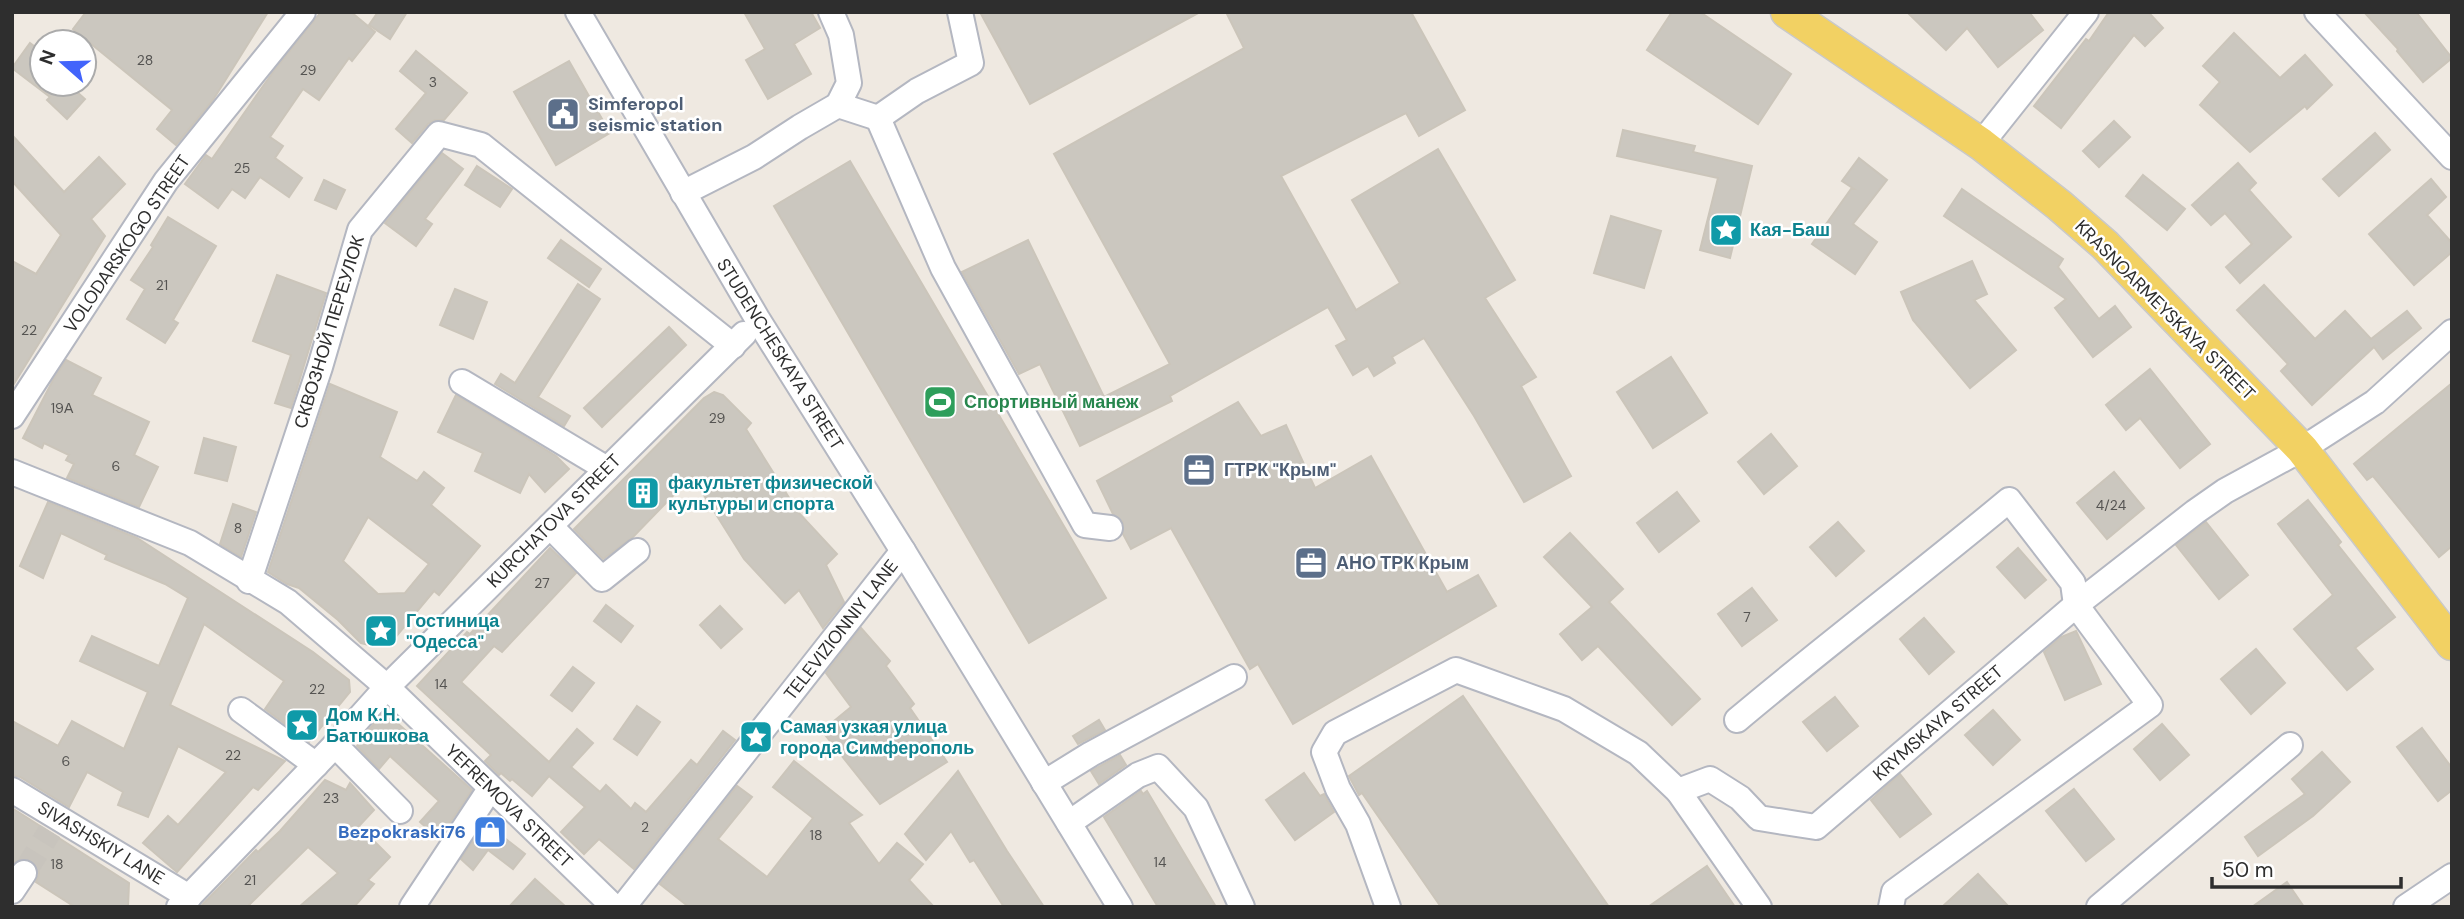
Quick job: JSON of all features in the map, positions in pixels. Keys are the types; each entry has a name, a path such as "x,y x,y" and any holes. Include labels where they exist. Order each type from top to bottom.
{"main road":[{"name":"KRASNOARMEYSKAYA STREET","path":"1787,12 1981,144 2105,245 2302,449 2452,644"}],"street":[{"name":"VOLODARSKOGO STREET","path":"12,416 166,181 303,12"},
{"name":"STUDENCHESKAYA STREET","path":"578,12 758,320 903,551 1120,907"},
{"path":"683,193 754,157 838,105 849,83 841,35 831,12"},
{"path":"878,118 917,91 971,63 960,12"},
{"path":"1981,144 2086,12"},
{"path":"2317,12 2452,156"},
{"path":"838,105 878,118 943,268 1085,525 1110,528"},
{"name":"СКВОЗНОЙ ПЕРЕУЛОК","path":"249,581 320,367 360,230 439,134 481,145 733,346"},
{"name":"KURCHATOVA STREET","path":"184,902 387,687 758,320"},
{"name":"KRYMSKAYA STREET","path":"1678,791 1710,779 1740,798 1759,818 1816,827 2076,605 2195,512 2225,491 2302,449 2375,402 2452,332"},
{"path":"462,382 607,470"},
{"name":"YEFREMOVA STREET","path":"12,472 190,542 249,581 288,602 387,687 614,907"},
{"path":"1737,720 2009,500 2073,583 2076,605 2150,705 1894,892 1891,907"},
{"path":"550,526 602,579 637,551"},
{"name":"TELEVIZIONNIY LANE","path":"623,907 903,551"},
{"path":"1388,907 1357,824 1338,789 1324,752 1335,733 1456,670 1564,709 1638,753 1678,791 1759,907"},
{"path":"1044,783 1091,754 1234,677"},
{"path":"242,710 316,765"},
{"path":"335,745 400,811"},
{"path":"2099,907 2290,745"},
{"path":"1069,823 1138,775 1158,767 1196,808 1242,907"},
{"path":"412,907 490,789"},
{"name":"SIVASHSKIY LANE","path":"12,790 54,824 184,902"},
{"path":"2406,907 2452,876"}],"building":[{"path":"86,12 268,12 213,100 176,145 157,129 172,110 98,49 98,28 74,28"},
{"path":"321,12 351,12 375,32 352,61 349,58 319,100 303,89 270,137 283,146 275,158 302,178 289,197 260,177 245,198 232,189 218,208 185,184 206,155 212,159 273,72"},
{"path":"378,12 407,12 390,39 369,25"},
{"path":"744,12 811,12 820,28 794,44 811,74 768,99 746,60 765,49"},
{"path":"980,12 1200,12 1030,104"},
{"path":"1226,12 1411,12 1465,110 1419,136 1406,113 1281,176 1356,310 1400,283 1352,200 1438,149 1515,280 1485,298 1536,377 1521,386 1571,476 1524,502 1424,338 1392,357 1395,363 1374,376 1368,366 1353,375 1336,346 1347,340 1328,307 1170,396 1172,401 1080,446 1040,364 1019,374 962,272 1028,240 1104,397 1170,364 1054,154 1244,48"},
{"path":"1672,12 1700,12 1791,74 1758,124 1647,50"},
{"path":"1907,12 2029,12 2043,30 1998,67 1967,28 1946,50"},
{"path":"2109,12 2151,12 2163,28 2145,46 2134,35 2061,128 2034,106 2086,39 2089,41"},
{"path":"2364,12 2416,12 2452,58 2423,82 2398,49"},
{"path":"2234,33 2280,78 2305,55 2332,85 2307,109 2305,106 2250,152 2200,105 2220,82 2203,66"},
{"path":"28,46 28,80 12,68"},
{"path":"416,51 467,93 444,120 435,120 428,124 412,143 396,129 426,93 400,71"},
{"path":"569,61 610,133 556,165 514,92"},
{"path":"49,98 85,99 67,119 47,100"},
{"path":"2114,121 2130,137 2099,167 2083,151"},
{"path":"1623,130 1695,146 1693,152 1752,166 1730,258 1700,250 1718,178 1617,156"},
{"path":"2375,133 2390,150 2339,196 2323,179"},
{"path":"12,135 64,192 99,157 125,184 91,219 105,236 12,387 12,261 36,274 61,235 12,181"},
{"path":"442,153 463,169 425,219 432,224 416,246 385,223"},
{"path":"1859,158 1887,180 1853,224 1877,242 1855,274 1812,244 1851,189 1854,189 1842,181"},
{"name":"Спортивный манеж","path":"850,161 1106,598 1029,643 774,206"},
{"path":"2238,163 2256,183 2249,190 2291,237 2240,283 2226,267 2252,244 2225,213 2211,225 2192,205"},
{"path":"477,166 512,189 500,207 465,185"},
{"path":"2143,175 2185,209 2167,230 2126,196"},
{"path":"2431,179 2446,197 2427,215 2452,243 2452,252 2414,285 2369,234"},
{"path":"324,180 345,190 336,209 315,200"},
{"path":"1962,189 2063,259 2058,267 2099,319 2115,306 2131,327 2093,357 2055,308 2066,299 1944,216"},
{"path":"1611,216 1661,231 1644,288 1594,273"},
{"path":"168,217 216,246 173,320 178,323 165,343 127,319 145,289 131,280 153,247 151,245"},
{"path":"561,240 601,269 589,287 548,258"},
{"path":"1972,261 1987,294 1974,300 2016,350 1970,388 1913,320 1901,292"},
{"path":"277,275 326,293 291,408 275,403 291,355 253,341"},
{"path":"578,284 600,299 538,397 570,416 564,426 495,384 501,374 515,383"},
{"path":"2264,285 2315,339 2345,311 2371,339 2407,311 2421,328 2383,359 2374,347 2312,405 2281,371 2288,364 2237,310"},
{"path":"455,289 487,302 473,339 440,325"},
{"path":"669,327 686,345 602,427 584,408"},
{"path":"1671,357 1707,413 1653,448 1617,392"},
{"path":"66,360 101,378 92,395 149,422 134,455 158,467 139,507 67,478 74,464 66,460 69,455 44,443 42,448 23,438"},
{"path":"2150,369 2210,444 2180,468 2140,418 2126,430 2106,405"},
{"path":"2452,383 2452,546 2439,557 2373,476 2367,480 2354,464"},
{"path":"330,384 397,412 380,457 417,481 424,472 444,488 431,505 480,546 439,595 434,591 389,645 373,646 361,643 299,588 268,572","holes":["368,517 429,564 405,593 378,594 343,561"]},
{"path":"714,392 723,395 751,423 746,429 798,512 837,554 826,565 844,602 823,628 799,590 785,603 744,559 692,476 633,537 603,559 574,529 704,398"},
{"path":"456,395 556,456 569,469 545,492 529,474 520,493 475,471 483,453 438,432"},
{"path":"1238,402 1261,436 1286,425 1315,488 1371,456 1447,592 1478,575 1496,606 1293,724 1258,664 1250,669 1171,528 1131,549 1123,534 1123,522 1113,514 1097,481"},
{"path":"1771,434 1797,466 1764,494 1738,462"},
{"path":"204,438 236,447 227,481 195,473"},
{"path":"2114,472 2144,508 2107,539 2077,503"},
{"path":"1677,492 1699,521 1659,552 1637,523"},
{"path":"2308,500 2341,542 2338,545 2395,617 2355,648 2373,669 2347,690 2294,629 2333,595 2278,524"},
{"path":"48,502 137,538 313,652 349,680 350,692 309,742 265,709 284,681 204,624 170,705 285,761 258,790 253,787 177,872 143,843 168,816 178,825 226,772 178,746 148,817 118,805 123,792 87,772 69,807 20,777 12,775 12,721 58,746 72,721 124,749 148,692 80,661 92,636 159,666 188,598 165,584 105,559 107,555 61,533 43,578 20,566"},
{"path":"233,504 256,512 241,557 220,544"},
{"path":"1838,522 1864,551 1836,576 1810,547"},
{"path":"2206,522 2248,575 2219,599 2176,545"},
{"path":"1570,533 1623,589 1609,602 1700,699 1672,725 1598,646 1582,660 1560,634 1592,607 1544,557"},
{"path":"550,548 576,573 502,652 494,646 461,682 549,762 577,729 593,743 571,767 600,792 606,785 631,809 635,803 646,812 691,760 697,765 723,731 735,740 634,869 599,839 584,854 561,832 585,807 549,776 532,796 512,779 510,781 501,773 499,775 485,761 491,755 417,686"},
{"path":"2018,548 2046,580 2025,598 1997,567"},
{"path":"1752,588 1777,620 1742,646 1718,614"},
{"path":"606,605 633,626 621,642 594,621"},
{"path":"720,606 742,629 721,648 700,625"},
{"path":"1924,618 1954,652 1929,674 1900,639"},
{"path":"861,628 890,661 886,666 914,704 910,708 947,762 880,804 822,731 851,707 826,673"},
{"path":"2076,631 2101,684 2065,700 2044,652 2061,637"},
{"path":"2256,649 2285,683 2251,714 2221,679"},
{"path":"573,667 594,683 572,711 551,695"},
{"path":"1463,696 1609,907 1441,907 1362,793 1359,795 1349,776"},
{"path":"1835,697 1858,726 1827,751 1803,722"},
{"path":"637,706 660,722 637,755 614,739"},
{"path":"1993,710 2020,740 1993,765 1965,735"},
{"path":"385,712 472,790 439,839 420,822 439,801 390,756 379,769 357,746 362,741 360,739"},
{"path":"1099,720 1105,730 1078,744 1073,736"},
{"path":"2162,724 2189,755 2160,780 2134,749"},
{"path":"2422,728 2452,768 2452,790 2438,801 2397,747"},
{"path":"2322,752 2350,782 2313,816 2258,856 2245,837 2305,794 2292,779"},
{"path":"1120,755 1126,765 1099,784 1091,771"},
{"path":"794,761 862,815 849,823 879,864 897,843 923,864 909,880 934,907 689,907 660,884 737,786 752,797 718,839 767,877 813,818 773,787"},
{"path":"958,771 1044,907 1004,907 974,860 970,862 951,831 926,860 905,834"},
{"path":"1304,773 1320,796 1324,794 1334,812 1295,840 1266,800"},
{"path":"1900,774 1931,814 1900,837 1871,800"},
{"path":"325,780 346,790 350,783 374,810 359,826 390,857 368,880 374,884 354,907 299,907 338,873 308,847 247,907 200,907 256,850 258,852 280,831"},
{"path":"2074,789 2114,839 2086,861 2046,811"},
{"path":"1141,791 1143,794 1147,791 1216,907 1158,907 1104,817"},
{"path":"12,808 129,883 128,907 75,907 36,882 39,873 33,861 24,858 12,864"},
{"path":"485,823 525,854 513,869 488,850 473,870 461,859"},
{"path":"1707,866 1735,907 1648,907"},
{"path":"1978,874 2009,907 1942,907"},
{"path":"535,879 566,907 509,907"},
{"path":"2287,882 2304,907 2252,907"}],"tunnel":[{"path":"24,873 50,831"}],"place":[{"name":"Simferopol seismic station","path":"563,114"},
{"name":"Кая-Баш","path":"1726,230"},
{"name":"Спортивный манеж","path":"940,402"},
{"name":"ГТРК \"Крым\"","path":"1199,470"},
{"name":"факультет физической культуры и спорта","path":"643,493"},
{"name":"АНО ТРК Крым","path":"1311,563"},
{"name":"Гостиница \"Одесса\"","path":"381,631"},
{"name":"Дом К.Н. Батюшкова","path":"302,725"},
{"name":"Самая узкая улица города Симферополь","path":"756,737"},
{"name":"Bezpokraski76","path":"490,832"}]}
